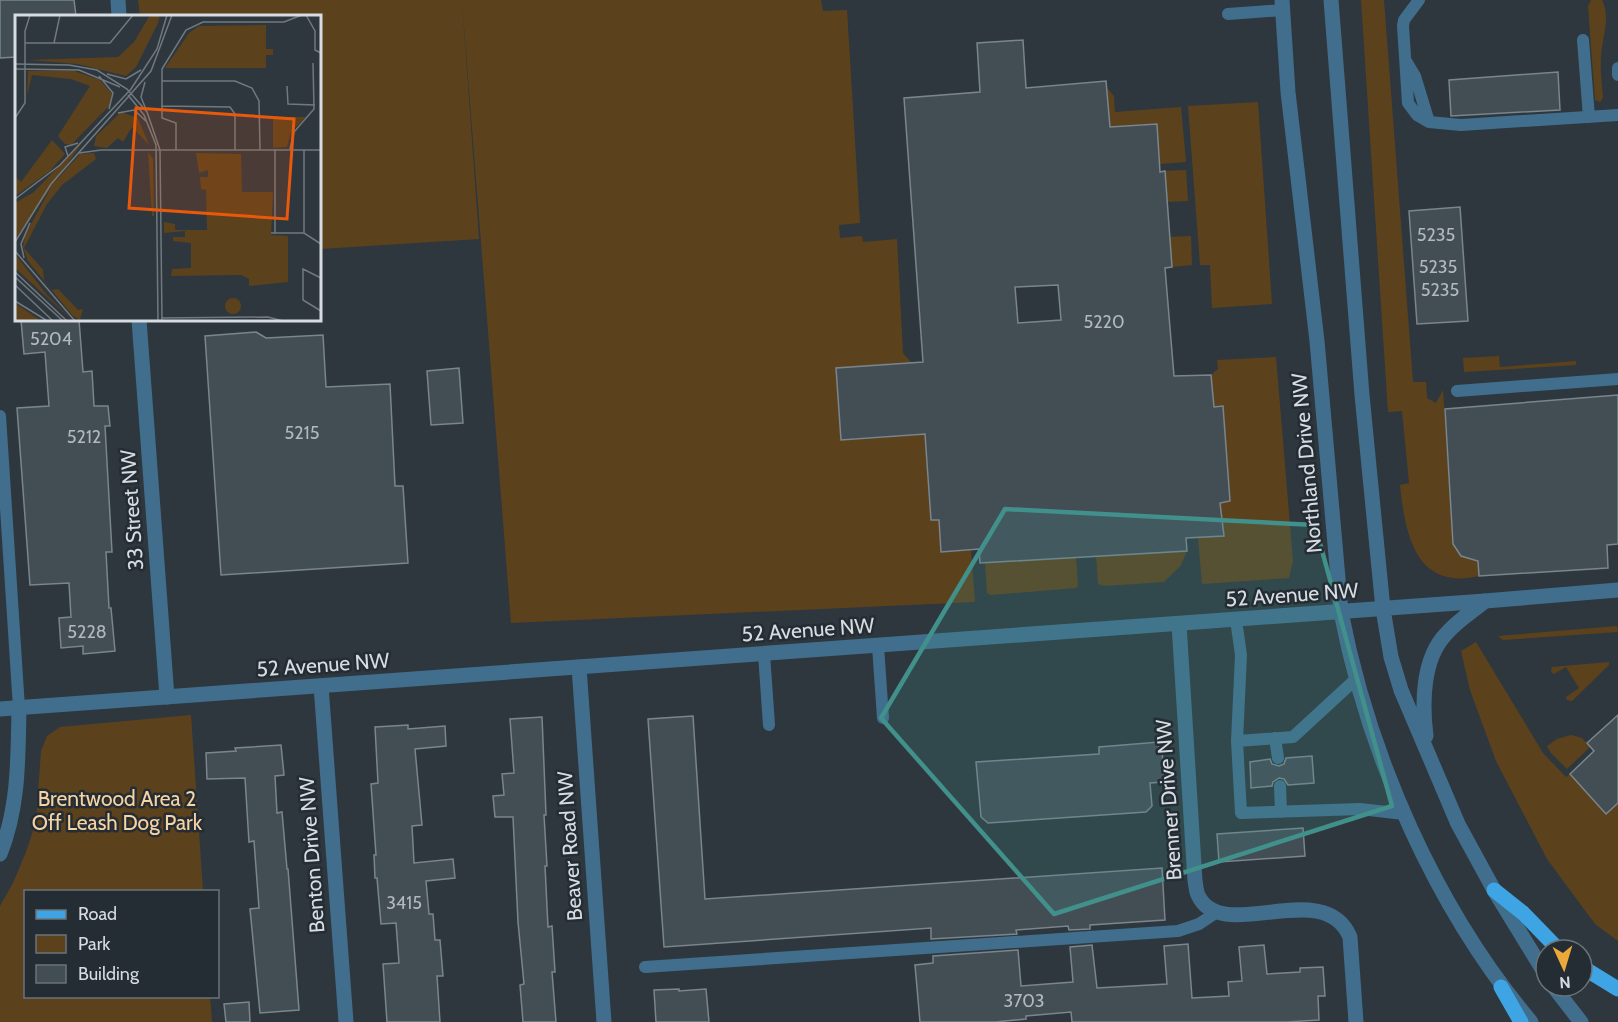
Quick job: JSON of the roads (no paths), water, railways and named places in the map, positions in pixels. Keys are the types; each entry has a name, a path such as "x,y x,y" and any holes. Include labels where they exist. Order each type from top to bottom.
{"main road":[{"path":"1494,890 1523,913 1547,938"},
{"path":"1594,975 1618,988"},
{"path":"1501,987 1521,1022"}],"street":[{"path":"118,0 119,15"},
{"path":"1331,0 1349,254 1383,609 1392,657 1401,690 1458,824 1494,890 1534,955"},
{"name":"Northland Drive NW","path":"1283,5 1288,92 1317,341 1341,612 1356,679 1371,728 1404,814 1437,881 1501,987 1531,1022"},
{"name":"33 Street NW","path":"139,321 167,698"},
{"name":"52 Avenue NW","path":"0,709 1236,620 1618,590"},
{"path":"1428,754 1423,712 1431,658 1445,635 1485,601"},
{"name":"Brenner Drive NW","path":"1179,624 1195,881 1198,895 1205,904 1217,912"},
{"name":"Beaver Road NW","path":"579,667 604,1022"},
{"name":"Benton Drive NW","path":"321,686 346,1022"},
{"path":"0,855 11,821 17,787 19,708"},
{"path":"1217,912 1230,915 1311,910 1331,914 1340,920 1350,937 1356,1022"},
{"path":"1562,998 1581,1022"}],"lane":[{"path":"1419,0 1404,20 1408,103 1417,115 1429,122 1461,125 1618,115"},
{"path":"1228,14 1283,5"},
{"path":"1583,40 1589,117"},
{"path":"1618,68 1618,75"},
{"path":"1457,391 1618,379"},
{"path":"0,416 19,708"},
{"path":"1236,620 1241,655 1237,741 1241,813 1360,809 1404,814"},
{"path":"878,646 883,718"},
{"path":"764,654 769,725"},
{"path":"1237,741 1293,737 1356,679"},
{"path":"1275,738 1278,758"},
{"path":"1280,786 1281,812"},
{"path":"645,967 1178,931 1199,924 1217,912"}],"park label":[{"name":"Brentwood Area 2 Off Leash Dog Park","path":"117,811"}]}
